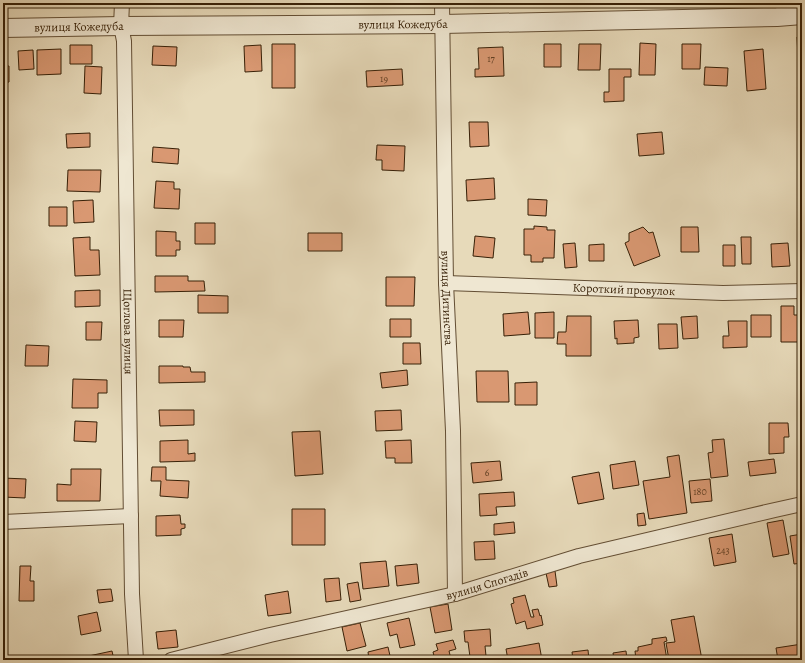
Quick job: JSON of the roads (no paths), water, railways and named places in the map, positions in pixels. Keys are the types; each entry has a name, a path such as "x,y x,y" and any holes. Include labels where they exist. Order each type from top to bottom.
{"street":[{"name":"Щоглова вулиця","path":"122,3 122,26 124,41 130,516 132,594 136,660"},
{"name":"вулиця Дитинства","path":"442,3 446,283 453,431 455,594"},
{"name":"вулиця Кожедуба","path":"3,28 443,24 802,15"},
{"name":"Короткий провулок","path":"446,283 722,293 802,291"},
{"name":"вулиця Спогадів","path":"171,660 270,635 455,594 579,556 802,504"},
{"path":"3,522 130,516"}]}
